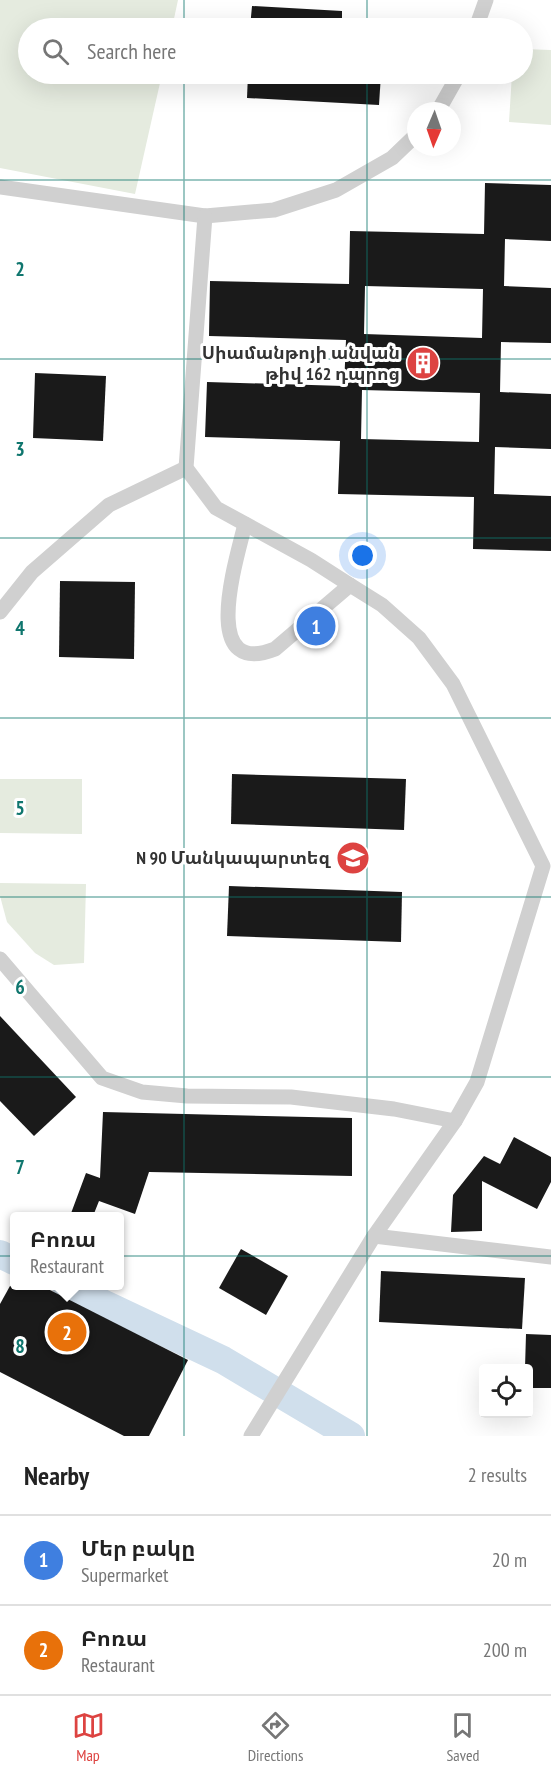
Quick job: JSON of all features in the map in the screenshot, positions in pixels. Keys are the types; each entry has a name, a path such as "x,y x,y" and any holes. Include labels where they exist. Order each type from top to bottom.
{"lane":[{"path":"480,18 486,0"},
{"path":"443,102 453,84"},
{"path":"0,186 205,216 274,210 336,190 392,158 407,144"},
{"path":"205,216 186,468 216,508 311,560 382,605 419,638 453,684 548,864 477,1082 455,1121 374,1236 251,1436"},
{"path":"0,612 32,572 109,506 186,468"},
{"path":"245,524 228,600 228,630 238,649 263,654 275,649 350,585"},
{"path":"0,959 102,1078 120,1085 142,1092 176,1095 291,1096 394,1109 455,1121"},
{"path":"374,1236 551,1257"}],"shaded area":[{"path":"0,0 178,0 174,18 18,18 18,84 160,84 135,194 0,168"},
{"path":"533,49 551,50 551,125 509,122 511,84 533,84"},
{"path":"0,779 82,779 82,834 0,833"},
{"path":"0,883 86,884 84,963 54,965 35,953 7,922 0,896"}],"building":[{"path":"252,6 342,11 342,18 251,18"},
{"path":"248,84 380,84 379,105 247,98"},
{"name":"Սիամանթոյի անվան թիվ 162 դպրոց","path":"485,183 551,185 551,241 505,239 504,286 551,288 551,343 501,342 500,392 551,394 551,449 495,447 494,494 551,496 551,551 473,549 474,497 338,494 340,441 205,437 207,382 344,386 346,340 209,336 210,281 349,284 350,231 484,234","holes":["365,286 483,289 482,338 364,334","362,390 480,393 479,442 361,439"]},
{"path":"35,373 106,376 103,441 33,438"},
{"path":"60,581 135,582 134,659 59,657"},
{"path":"232,774 406,779 404,830 231,824"},
{"path":"229,886 402,892 401,942 227,936"},
{"path":"0,1016 76,1097 34,1136 0,1101"},
{"path":"103,1112 352,1118 352,1176 149,1172 135,1214 99,1201 95,1212 71,1212 86,1173 100,1178"},
{"path":"514,1137 551,1157 551,1182 537,1209 482,1181 482,1231 451,1232 453,1195 484,1156 500,1164"},
{"path":"241,1249 288,1276 266,1315 219,1288"},
{"path":"381,1271 525,1278 522,1329 379,1322"},
{"path":"10,1286 10,1290 50,1290 188,1360 149,1436 124,1436 0,1372 0,1304"},
{"path":"526,1334 551,1335 551,1388 533,1388 533,1364 525,1364"}],"waterway":[{"path":"0,1254 10,1259"},
{"path":"74,1290 223,1360 351,1436"}],"place":[{"name":"Սիամանթոյի անվան թիվ 162 դպրոց","path":"423,363"},
{"name":"Մեր բակը","path":"316,626"},
{"name":"N 90 Մանկապարտեզ","path":"353,858"},
{"name":"Բոռա","path":"67,1332"}]}
